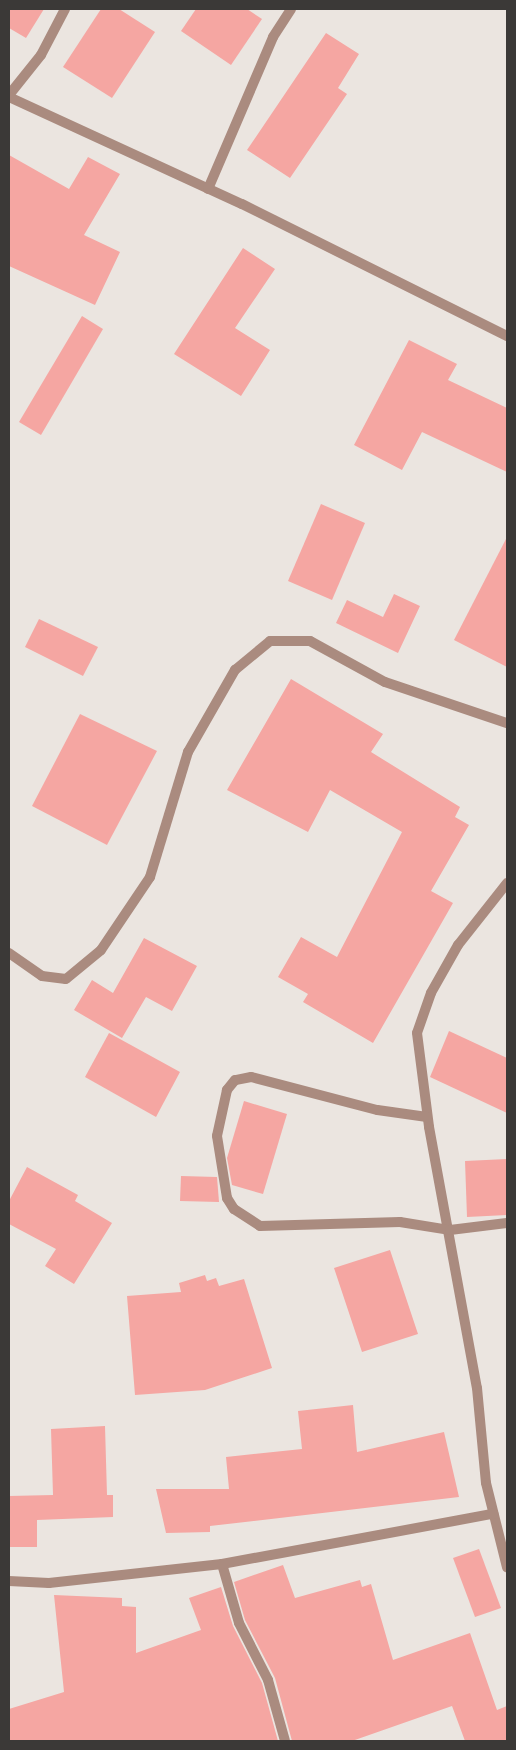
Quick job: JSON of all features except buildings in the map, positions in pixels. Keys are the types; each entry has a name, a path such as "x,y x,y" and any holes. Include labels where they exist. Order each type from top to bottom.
{"street":[{"path":"65,9 41,55 9,96 208,189 507,336"},
{"path":"208,189 272,36 291,9"},
{"path":"9,953 42,976 66,980 101,950 150,877 188,752 235,670 270,641 310,641 385,682 507,723"},
{"path":"507,883 458,945 431,993 417,1033 427,1117 450,1230 493,1514 507,1567"},
{"path":"427,1117 377,1110 250,1077 235,1080 227,1090 217,1136 227,1198 234,1209 260,1226 400,1222 450,1230 507,1223"},
{"path":"9,1581 49,1583 222,1564 493,1514"},
{"path":"222,1564 239,1623 268,1680 285,1741"}]}
